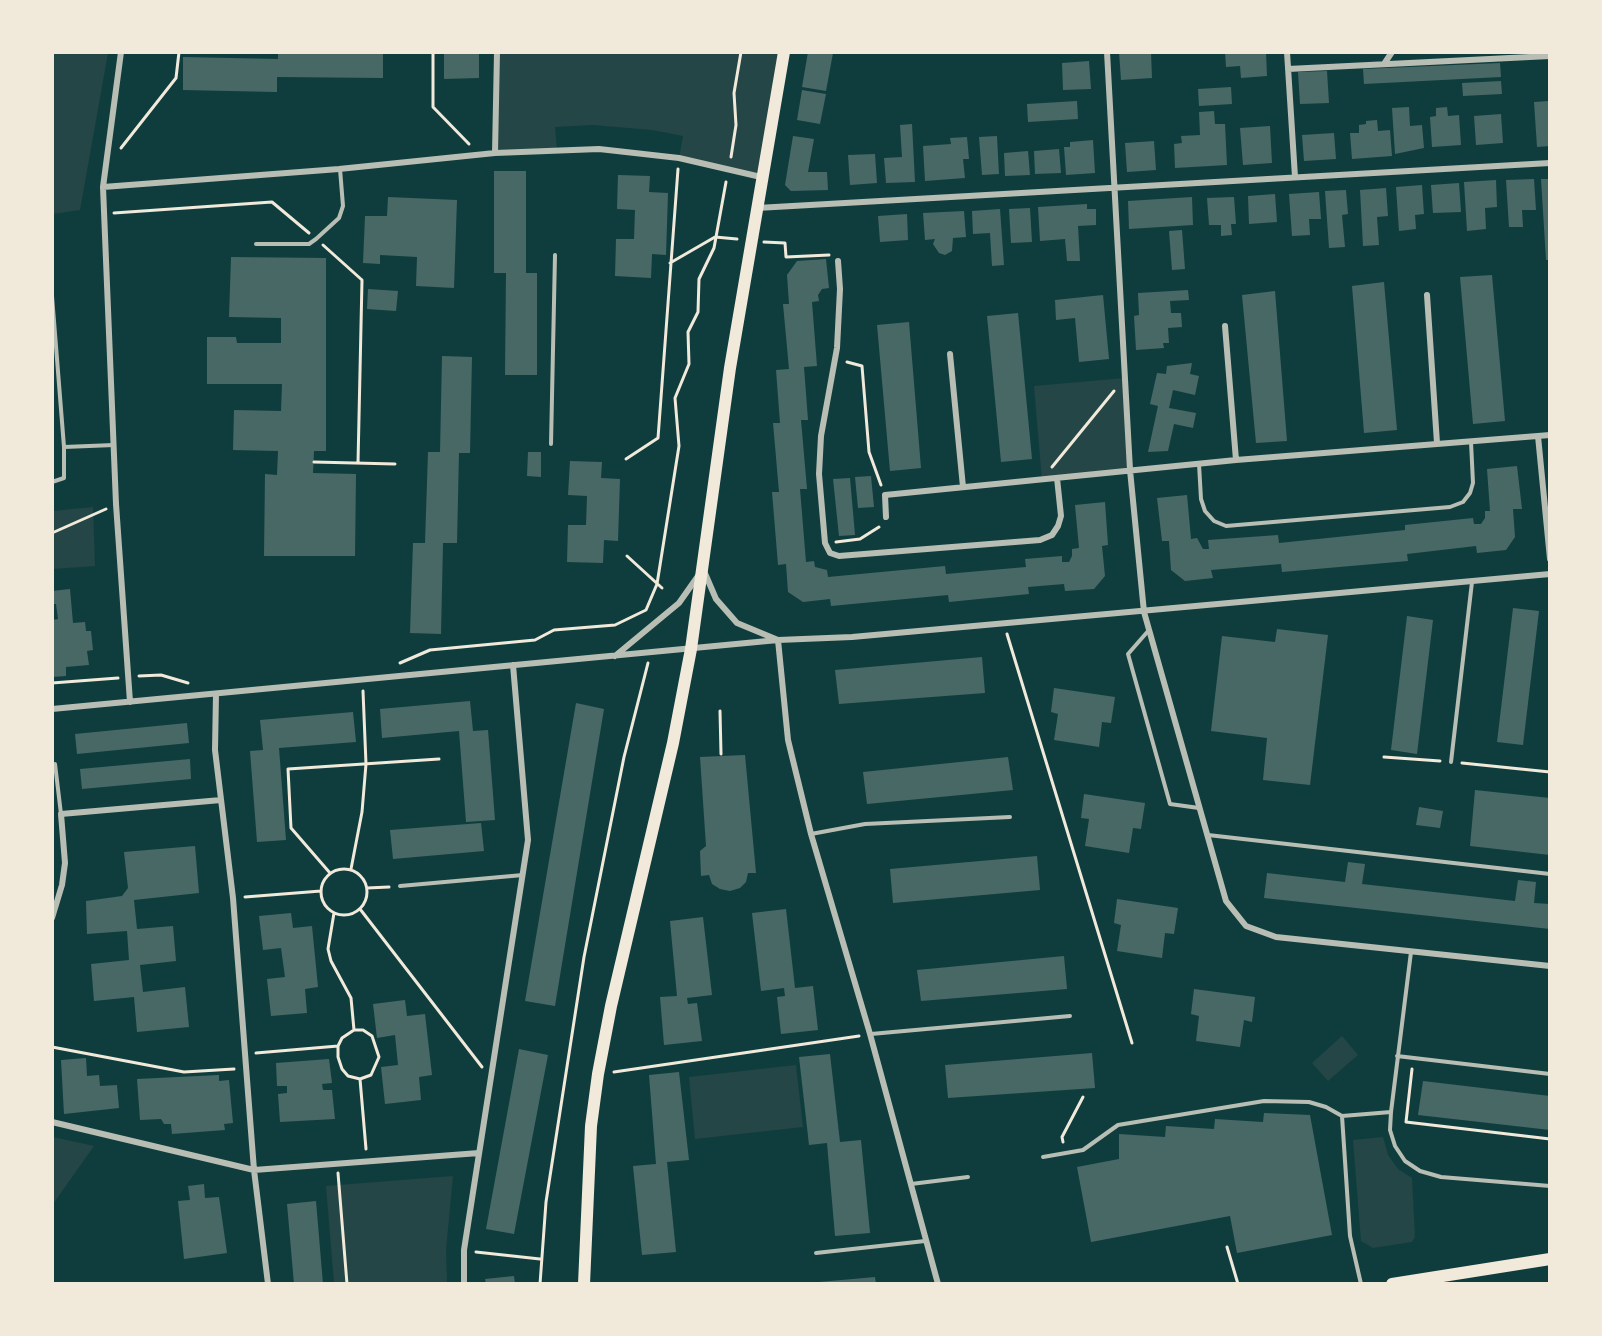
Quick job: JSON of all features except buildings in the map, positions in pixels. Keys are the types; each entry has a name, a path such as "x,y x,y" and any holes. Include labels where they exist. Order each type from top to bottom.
{"main road":[{"path":"584,1282 591,1126 598,1074 610,1006 673,742 691,649 730,368 784,52"},
{"path":"1392,1284 1550,1259"}],"street":[{"path":"121,52 103,171 103,187 116,504 126,677 130,702"},
{"path":"495,153 497,52"},
{"path":"1107,52 1130,470 1144,612 1226,901 1246,926 1276,937 1550,966"},
{"path":"1287,52 1295,177"},
{"path":"1384,64 1392,52"},
{"path":"1288,69 1497,56 1550,56"},
{"path":"103,187 339,169 479,154 599,149 679,158 761,177"},
{"path":"757,208 1550,163"},
{"path":"837,258 840,289 835,358 822,426 819,464 825,543 831,553 839,556 1040,540 1052,535 1061,516 1057,478"},
{"path":"1427,295 1437,443"},
{"path":"1225,326 1236,460"},
{"path":"950,354 963,487"},
{"path":"886,517 885,495 1236,460 1550,435"},
{"path":"1538,436 1550,559"},
{"path":"703,569 716,599 737,623 778,640"},
{"path":"615,656 679,603 703,569"},
{"path":"52,709 778,640 852,637 1005,624 1550,574"},
{"path":"778,640 788,740 811,834 870,1034 938,1284"},
{"path":"464,1284 464,1251 524,875 527,810 513,665"},
{"path":"216,694 215,750 233,898 254,1170 268,1284"},
{"path":"53,918 65,863 61,814 221,801"},
{"path":"52,1122 254,1170 479,1153"}],"lane":[{"path":"256,244 309,244 316,239 339,218 343,206 339,169"},
{"path":"551,444 555,255"},
{"path":"52,296 66,474 61,480 52,482"},
{"path":"1198,464 1201,499 1205,511 1214,521 1226,526 1450,507 1463,502 1470,493 1473,483 1471,441"},
{"path":"64,447 115,445"},
{"path":"1451,762 1472,582"},
{"path":"1149,630 1128,654 1170,804 1200,808"},
{"path":"56,764 61,814"},
{"path":"811,834 865,824 1010,817"},
{"path":"1208,835 1550,874"},
{"path":"400,886 524,875"},
{"path":"1411,951 1390,1112 1390,1130 1395,1146 1405,1161 1420,1171 1441,1177 1550,1186"},
{"path":"870,1034 1070,1016"},
{"path":"1397,1056 1550,1074"},
{"path":"1043,1158 1083,1150 1118,1125 1264,1101 1310,1102 1342,1116 1390,1112"},
{"path":"1342,1116 1350,1236 1361,1284"},
{"path":"911,1184 968,1177"},
{"path":"816,1253 926,1240"}],"path":[{"path":"103,171 176,78 179,52"},
{"path":"433,52 433,107 479,154"},
{"path":"430,650 535,640 554,630 615,625 646,610 657,584 679,446 675,398 689,364 688,332 698,312 699,279 714,249 735,133 734,93 741,52"},
{"path":"626,459 658,438 679,158"},
{"path":"104,214 272,202 362,279 358,463"},
{"path":"670,263 715,237 785,243 786,257 837,258"},
{"path":"835,358 862,366 869,452 885,495"},
{"path":"1042,480 1125,378"},
{"path":"314,462 395,464"},
{"path":"52,533 116,504"},
{"path":"825,543 860,539 878,529 886,517"},
{"path":"627,556 662,588"},
{"path":"1005,624 1132,1042"},
{"path":"540,1284 540,1258 546,1202 584,957 624,757 650,652"},
{"path":"52,682 161,675"},
{"path":"351,870 362,812 366,764 362,680"},
{"path":"720,711 721,753"},
{"path":"1384,757 1550,772"},
{"path":"330,873 291,828 288,769 439,759"},
{"path":"351,870 362,877 367,888 364,903 360,909 347,915 334,913 324,904 321,891 325,878 330,873 351,870"},
{"path":"367,888 400,886"},
{"path":"233,898 321,891"},
{"path":"360,909 492,1080"},
{"path":"334,913 328,949 331,961 351,998 354,1030"},
{"path":"354,1030 363,1030 372,1036 379,1057 371,1076 360,1079 348,1076 342,1069 338,1046 347,1032 354,1030"},
{"path":"598,1074 870,1034"},
{"path":"245,1054 338,1046"},
{"path":"52,1047 184,1072 246,1068"},
{"path":"1413,1058 1406,1122 1550,1139"},
{"path":"360,1079 367,1160"},
{"path":"1064,1153 1062,1137 1083,1097"},
{"path":"337,1162 347,1284"},
{"path":"1227,1246 1238,1284"},
{"path":"464,1251 540,1258"}],"shaded area":[{"path":"53,52 108,53 80,210 53,214"},
{"path":"497,53 784,53 761,177 679,158 683,136 652,130 593,125 555,127 557,150 495,153"},
{"path":"1125,378 1130,470 1042,480 1034,386"},
{"path":"93,507 95,566 53,569 53,511"},
{"path":"1342,1036 1358,1055 1328,1081 1312,1063"},
{"path":"796,1065 803,1127 695,1139 689,1077"},
{"path":"52,1137 94,1146 53,1204"},
{"path":"1383,1137 1388,1155 1398,1169 1412,1178 1415,1237 1412,1242 1373,1248 1361,1241 1353,1140"},
{"path":"453,1176 446,1250 447,1283 334,1283 326,1186"}]}
